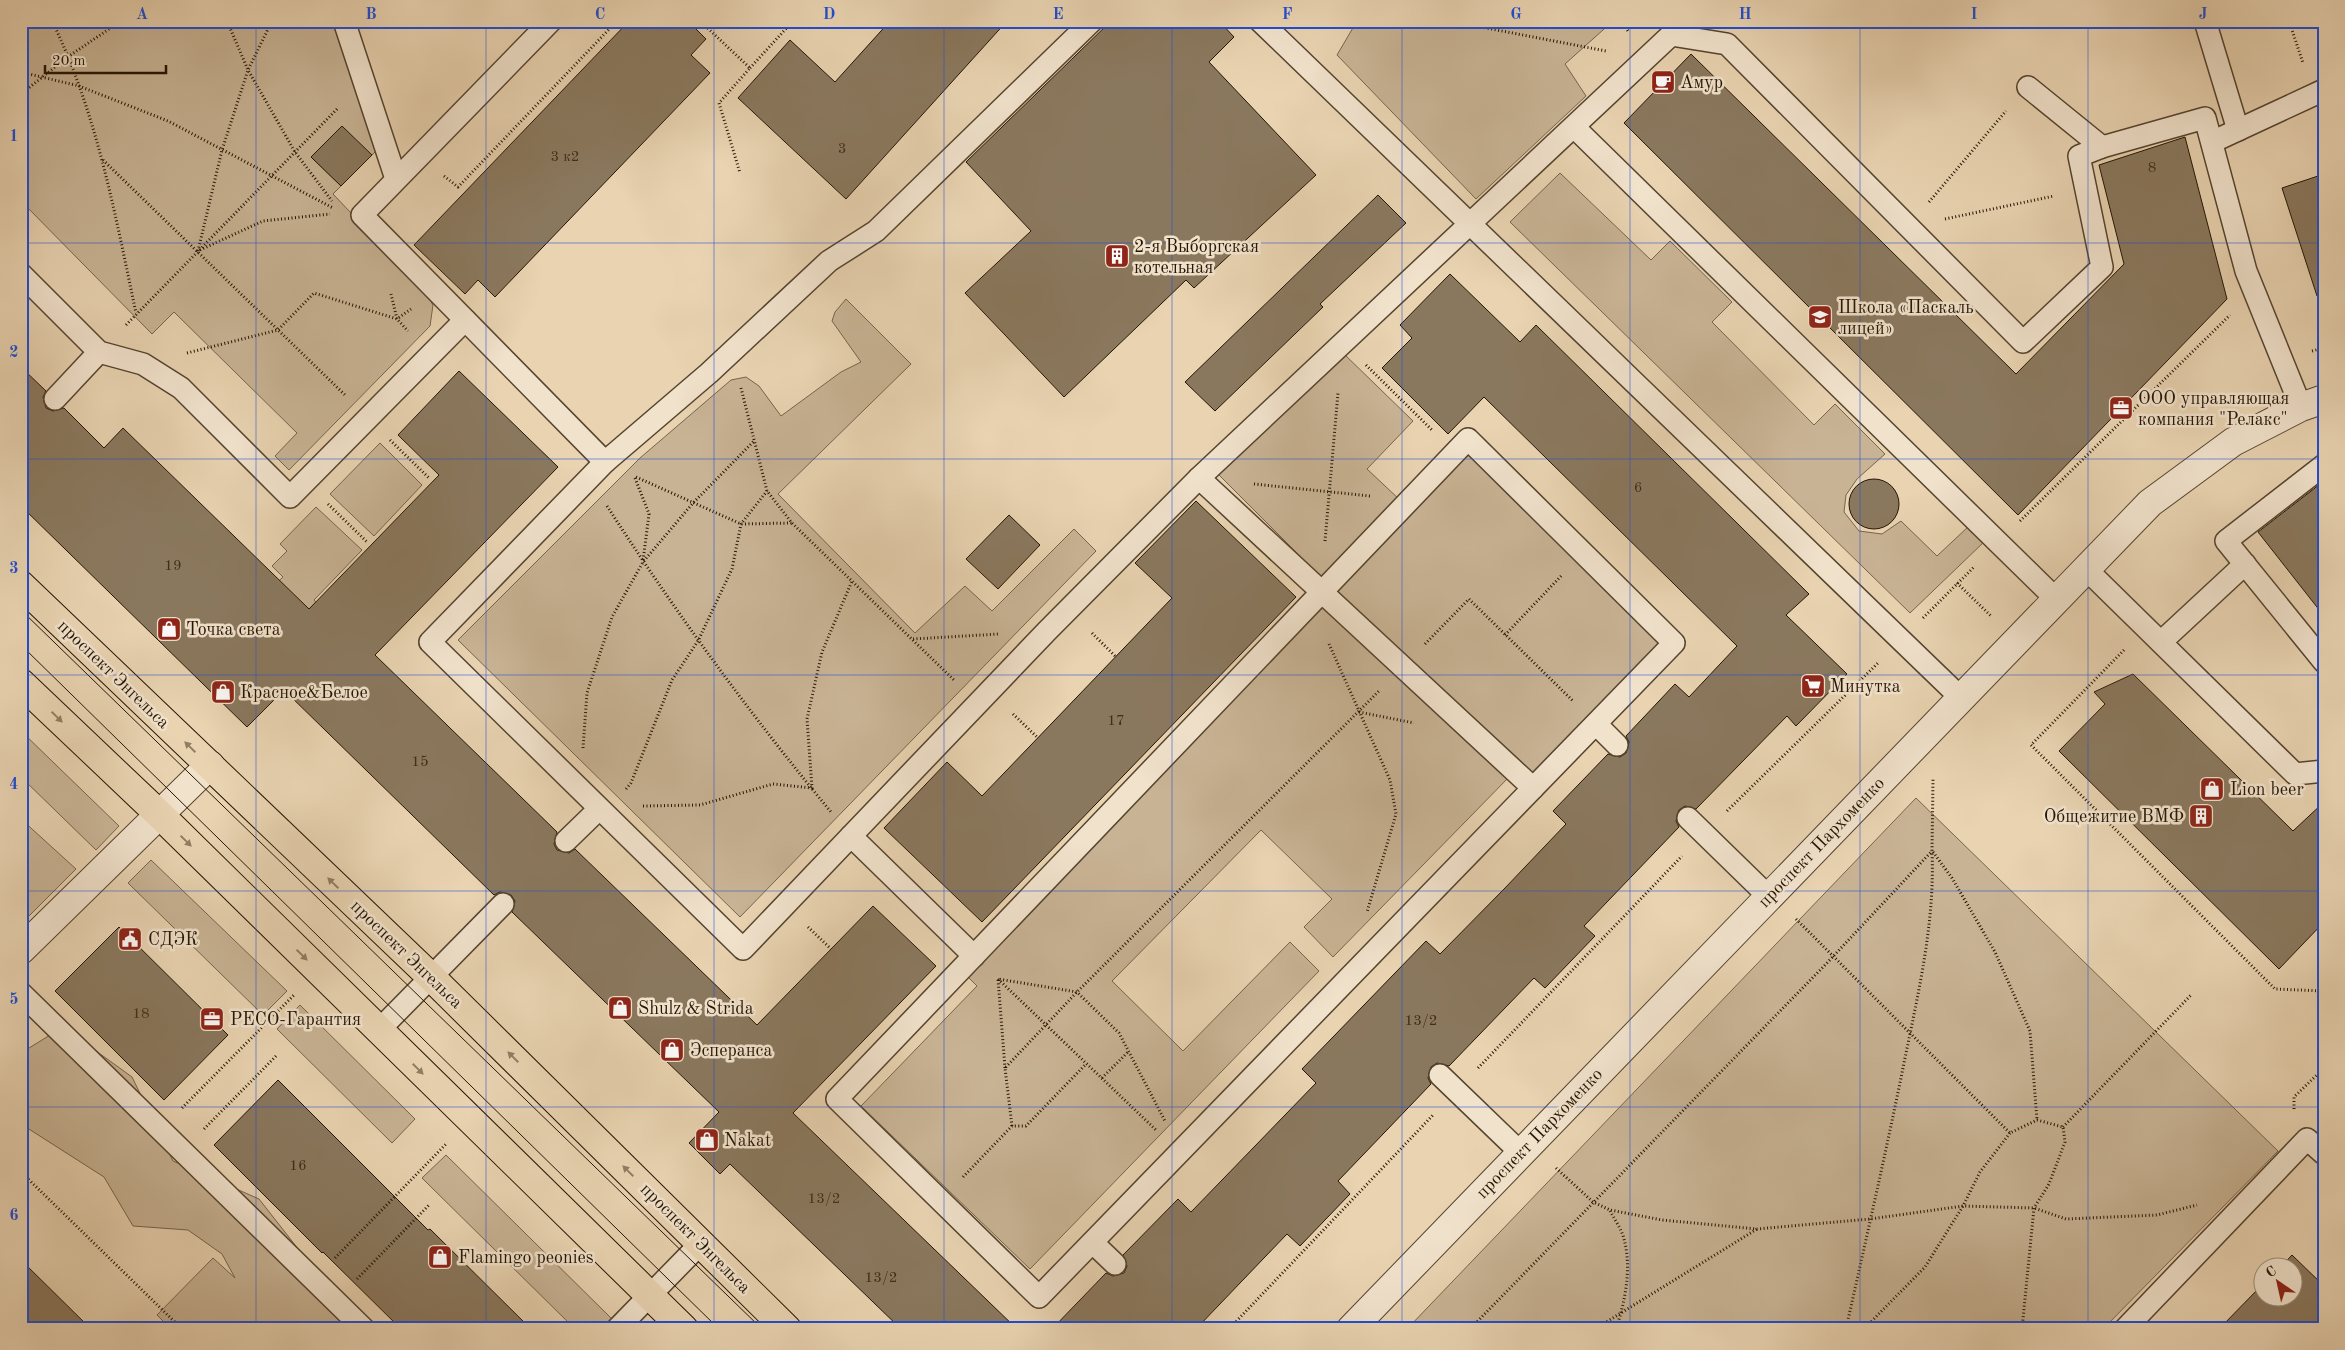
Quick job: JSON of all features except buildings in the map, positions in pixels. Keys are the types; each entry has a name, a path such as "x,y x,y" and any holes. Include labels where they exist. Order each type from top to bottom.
{"main road":[{"name":"проспект Энгельса","path":"21,584 432,977 787,1329"},
{"path":"21,683 160,815 684,1329"}],"street":[{"name":"проспект Пархоменко","path":"1351,1329 2150,503 2233,442 2312,403"},
{"path":"21,950 210,765"}],"lane":[{"path":"344,21 396,179"},
{"path":"551,21 417,156 362,215 605,462"},
{"path":"1092,21 876,231 829,261 735,349 605,462 430,642 580,791 607,809 743,949 1047,631 1199,478 1671,35 1726,44 2023,342 2102,267 2079,156 2102,147 2205,118 2246,270 2262,311 2312,403"},
{"path":"1260,21 1961,698"},
{"path":"2205,21 2238,130"},
{"path":"2028,87 2102,147"},
{"path":"2212,142 2318,92"},
{"path":"1574,128 2057,600"},
{"path":"21,274 99,352 143,364 181,388 290,496 465,320"},
{"path":"54,399 99,352"},
{"path":"1468,439 1674,644 1093,1244 1039,1297 837,1099 1410,500 1468,439"},
{"path":"2324,465 2226,541 2324,662"},
{"path":"1199,478 1533,788"},
{"path":"2161,642 2245,564"},
{"path":"2087,570 2295,774 2324,772"},
{"path":"1596,724 1618,745"},
{"path":"566,841 607,809"},
{"path":"1688,818 1768,896"},
{"path":"851,836 974,956"},
{"path":"379,1030 504,904"},
{"path":"21,993 364,1329"},
{"path":"1440,1075 1521,1153"},
{"path":"2124,1329 2306,1139 2324,1154"},
{"path":"617,1329 701,1243"},
{"path":"1093,1244 1115,1264"}],"path":[{"path":"52,21 69,56 103,160 136,314"},
{"path":"21,94 69,56 121,21"},
{"path":"21,72 79,86 168,122 335,207 295,152 248,70 227,21"},
{"path":"198,251 222,150 248,70 272,21"},
{"path":"417,156 458,187 617,21"},
{"path":"700,21 750,68"},
{"path":"740,172 719,103 793,21"},
{"path":"1450,21 1646,59"},
{"path":"2290,21 2318,92"},
{"path":"99,352 364,82"},
{"path":"1908,227 2028,87"},
{"path":"103,160 429,478"},
{"path":"1908,227 2086,189"},
{"path":"198,251 263,221 332,214"},
{"path":"143,364 278,330 314,293 397,319 431,354"},
{"path":"1229,1329 1456,1090 1705,833 2230,314 2262,311"},
{"path":"1342,342 1455,453"},
{"path":"1342,342 1321,592 1329,646 1390,780 1396,814 1365,917"},
{"path":"735,349 740,384 766,491 792,523 978,704"},
{"path":"580,791 587,693 612,617 643,562 693,502 754,441"},
{"path":"643,562 648,514 634,476 741,524 792,523"},
{"path":"589,478 643,562 698,641 776,745 851,836"},
{"path":"1199,478 1410,500"},
{"path":"304,481 367,542"},
{"path":"607,809 631,783 672,680 698,641 732,569 741,524 766,491"},
{"path":"1506,634 1583,553"},
{"path":"812,788 807,719 822,652 852,581"},
{"path":"1402,667 1469,599 1596,724"},
{"path":"912,640 1047,631"},
{"path":"2126,648 2031,745 2275,989 2324,991"},
{"path":"1005,1068 1077,992 1359,712"},
{"path":"1846,1329 1921,980 1934,886 1932,851 1933,776"},
{"path":"607,809 700,805 773,784 812,788"},
{"path":"1470,1329 1834,956 1932,851"},
{"path":"1932,851 1952,878 1995,952 2030,1031 2037,1120"},
{"path":"1790,914 2010,1133"},
{"path":"974,956 1180,1153"},
{"path":"998,979 1077,992 1119,1033 1180,1153"},
{"path":"998,979 1012,1126"},
{"path":"160,1130 297,991"},
{"path":"2063,1127 2191,995"},
{"path":"1102,1078 1129,1051"},
{"path":"182,1151 277,1055"},
{"path":"940,1200 1012,1126 1026,1126 1086,1064"},
{"path":"2294,1112 2294,1097 2324,1068"},
{"path":"1864,1329 1925,1267 1963,1206 1980,1172 2010,1133 2037,1120 2063,1127"},
{"path":"2022,1329 2034,1208 2049,1184 2065,1142 2063,1127"},
{"path":"314,1280 450,1140"},
{"path":"1551,1163 1594,1202 1610,1210 1662,1220 1758,1229 1870,1220 1963,1206 2034,1208 2066,1219 2156,1215 2202,1204"},
{"path":"21,1172 182,1329"},
{"path":"336,1301 430,1204"},
{"path":"1610,1210 1624,1239 1627,1274 1622,1310 1616,1329"},
{"path":"1595,1329 1622,1310 1758,1229"}],"shaded area":[{"path":"21,21 334,21 380,147 372,155 311,157 341,186 333,194 424,290 433,305 430,326 289,470 275,456 297,433 174,312 152,334 21,201"},
{"path":"1357,21 1613,21 1565,64 1586,96 1476,199 1337,55"},
{"path":"1560,173 1651,260 1670,241 1732,302 1712,322 1814,425 1835,404 1885,454 1857,479 1846,495 1844,512 1859,531 1882,534 1901,521 1937,556 1969,526 1985,541 1910,613 1510,222"},
{"path":"846,299 911,364 778,494 915,633 965,586 992,611 1074,529 1096,551 740,917 458,640 640,458 731,380 746,377 759,386 781,416 841,372 861,362 832,321 835,312"},
{"path":"1343,353 1413,421 1367,469 1401,501 1324,580 1217,473"},
{"path":"380,443 422,485 374,536 330,494"},
{"path":"1468,452 1664,644 1534,776 1334,591"},
{"path":"316,507 362,550 314,600 322,609 299,632 263,596 283,577 272,566 287,551 280,544"},
{"path":"1326,604 1510,776 1333,957 1304,927 1332,899 1261,830 1112,981 1183,1051 1290,942 1319,971 1030,1269 861,1106 977,986 967,976 1319,605"},
{"path":"21,731 119,826 96,850 21,777"},
{"path":"1916,798 2278,1151 2103,1329 1407,1329"},
{"path":"21,819 76,869 21,924"},
{"path":"151,860 287,991 263,1015 128,883"},
{"path":"300,1005 415,1119 392,1143 277,1029"},
{"path":"63,1027 132,1077 173,1161 259,1199 361,1329 171,1329 157,1315 213,1258 235,1278 222,1254 188,1230 133,1226 104,1177 21,1124 21,1053"},
{"path":"446,1155 612,1319 602,1329 575,1329 422,1178"}],"tram line":[{"path":"21,610 762,1329"},
{"path":"21,645 719,1329"}],"place":[{"name":"Амур","path":"1663,82"},
{"name":"2-я Выборгская котельная","path":"1117,256"},
{"name":"Школа «Паскаль лицей»","path":"1820,317"},
{"name":"ООО управляющая компания \"Релакс\"","path":"2121,408"},
{"name":"Точка света","path":"169,629"},
{"name":"Минутка","path":"1813,686"},
{"name":"Красное&Белое","path":"223,692"},
{"name":"Lion beer","path":"2212,789"},
{"name":"Общежитие ВМФ","path":"2201,816"},
{"name":"СДЭК","path":"130,939"},
{"name":"Shulz & Strida","path":"620,1008"},
{"name":"РЕСО-Гарантия","path":"212,1019"},
{"name":"Эсперанса","path":"672,1050"},
{"name":"Nakat","path":"707,1140"},
{"name":"Flamingo peonies","path":"440,1257"}]}
